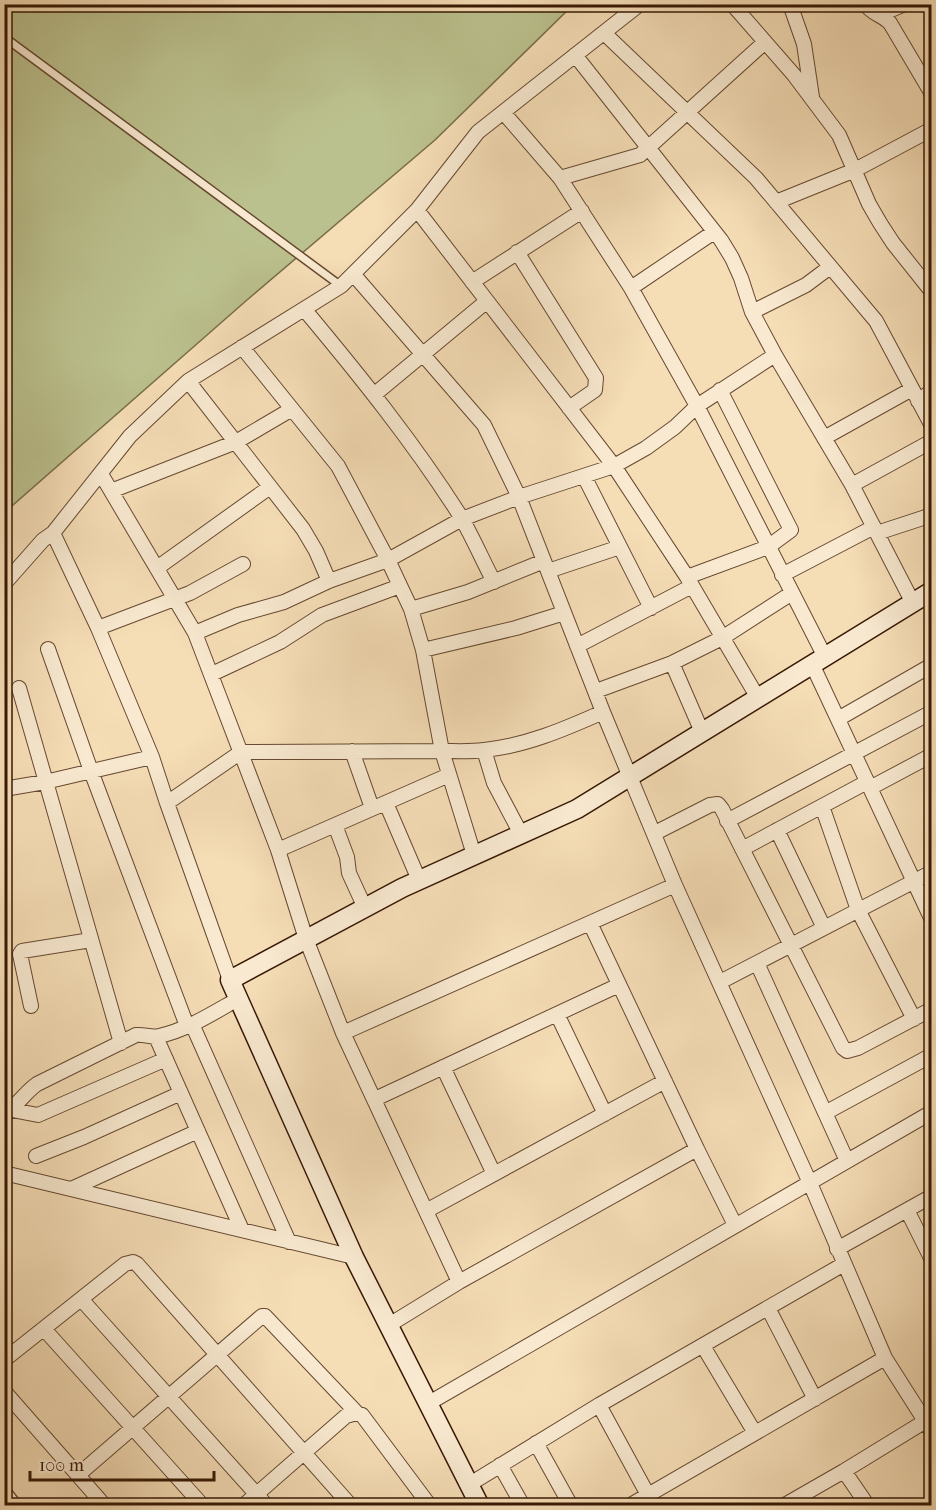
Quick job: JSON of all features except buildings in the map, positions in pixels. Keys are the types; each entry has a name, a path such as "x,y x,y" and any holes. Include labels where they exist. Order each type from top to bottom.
{"street":[{"path":"4,584 53,533 130,436 188,381 341,286 417,210 478,132 640,4"},
{"path":"732,4 812,99 839,135 869,204 880,223 932,292"},
{"path":"790,4 804,44 812,99"},
{"path":"865,4 874,14 890,23 932,94"},
{"path":"879,15 905,4"},
{"path":"604,33 756,178 876,321 932,426"},
{"path":"560,178 630,158 648,148 765,42"},
{"path":"575,55 732,258 752,312 852,485 913,603"},
{"path":"503,112 560,178 582,211 632,288 697,406 792,593 837,719 932,920"},
{"path":"776,202 855,170 932,129"},
{"path":"417,210 614,466 689,581 758,698"},
{"path":"472,282 582,211"},
{"path":"632,288 714,232"},
{"path":"517,252 597,378 595,390 569,408"},
{"path":"752,312 806,285 830,267"},
{"path":"354,275 484,425 519,497 603,712 675,885 810,1183 885,1358 929,1424 783,1506"},
{"path":"375,394 487,302"},
{"path":"304,309 375,394 414,447 462,519 495,582"},
{"path":"242,347 338,466 411,609 423,650 442,751 474,855"},
{"path":"195,633 238,615 284,602 329,581 388,560 462,519 519,497 614,466 646,448 675,427 697,406 775,355"},
{"path":"188,381 303,530 316,551 329,581"},
{"path":"577,646 651,608 689,581 768,547 791,530 791,525 720,390"},
{"path":"824,438 915,395 932,391"},
{"path":"111,491 236,442 292,409"},
{"path":"852,485 932,441"},
{"path":"101,474 195,633 278,850 306,939 343,1033 459,1282"},
{"path":"584,476 651,608"},
{"path":"157,568 270,487"},
{"path":"782,575 875,530 932,515"},
{"path":"53,533 98,628 152,757 238,999 354,1257 480,1506"},
{"path":"411,609 446,600 546,566 620,547"},
{"path":"98,628 201,587 243,564"},
{"path":"212,674 280,642 322,615 400,586"},
{"path":"230,980 419,880 577,809 932,591"},
{"path":"596,691 672,663 722,638 792,593"},
{"path":"423,650 516,628 564,613"},
{"path":"48,649 91,771 190,1025 289,1242"},
{"path":"672,663 702,732"},
{"path":"837,719 932,664"},
{"path":"19,688 121,1042"},
{"path":"167,804 241,752 484,750 558,732 603,712"},
{"path":"728,821 932,712"},
{"path":"484,750 494,783 521,834"},
{"path":"352,751 372,808"},
{"path":"742,849 822,806 928,756 932,771"},
{"path":"4,789 45,782 152,757"},
{"path":"278,850 449,775"},
{"path":"386,802 419,880"},
{"path":"655,833 714,804 722,809 843,1048 847,1051 858,1048 932,1009"},
{"path":"822,806 858,910 914,1019"},
{"path":"335,825 347,857 349,873 365,908"},
{"path":"777,830 824,928"},
{"path":"720,982 932,872"},
{"path":"343,1033 675,885"},
{"path":"590,923 735,1225"},
{"path":"31,1006 20,954 22,951 91,940"},
{"path":"757,963 847,1161"},
{"path":"375,1099 619,985"},
{"path":"8,1112 26,1091 37,1084 121,1042 143,1034 156,1037 190,1025 238,999"},
{"path":"557,1014 604,1114"},
{"path":"156,1037 242,1230"},
{"path":"825,1113 932,1055"},
{"path":"8,1112 38,1115 166,1059"},
{"path":"443,1067 494,1174"},
{"path":"426,1210 665,1082"},
{"path":"36,1156 182,1093"},
{"path":"429,1403 932,1112"},
{"path":"71,1189 198,1131"},
{"path":"389,1325 459,1282 697,1149"},
{"path":"4,1173 354,1257"},
{"path":"837,1250 932,1196"},
{"path":"907,1210 932,1260"},
{"path":"4,1360 125,1264 133,1262 351,1506"},
{"path":"470,1484 599,1405 844,1264"},
{"path":"81,1299 267,1506"},
{"path":"768,1308 815,1399"},
{"path":"78,1474 216,1354 260,1317 265,1316 357,1413 362,1415 430,1506"},
{"path":"44,1329 203,1506"},
{"path":"703,1346 755,1433"},
{"path":"630,1506 885,1358"},
{"path":"4,1391 105,1506"},
{"path":"599,1405 648,1495"},
{"path":"243,1506 346,1416 357,1413"},
{"path":"536,1443 571,1506"},
{"path":"500,1465 523,1506"},
{"path":"844,1471 868,1506"}],"lane":[{"path":"4,37 341,286"},
{"path":"4,1487 15,1504"}],"green space":[{"path":"5,5 573,5 435,140 247,300 5,512"}]}
